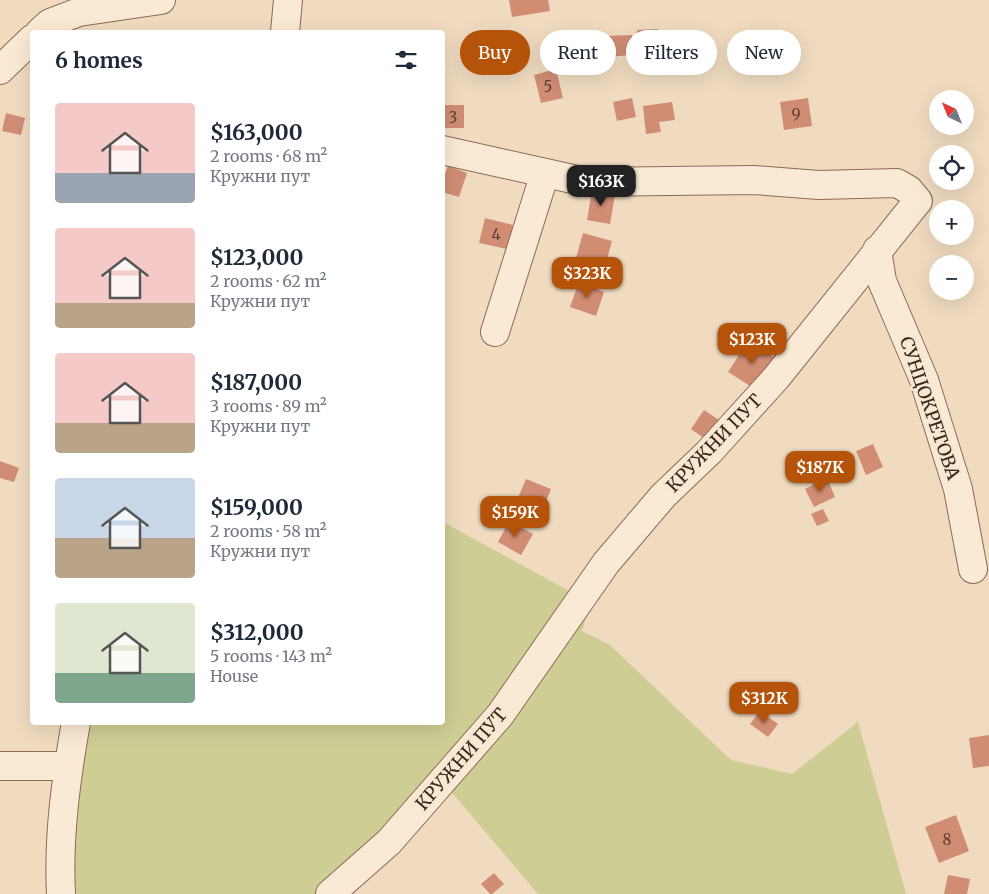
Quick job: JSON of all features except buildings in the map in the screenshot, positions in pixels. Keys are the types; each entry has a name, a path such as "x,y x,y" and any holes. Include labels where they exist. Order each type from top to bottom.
{"street":[{"path":"42,30 50,23 79,12 161,0"},
{"path":"285,30 288,0"},
{"path":"0,70 30,41"},
{"name":"КРУЖНИ ПУТ","path":"330,894 389,842 500,715 606,563 663,496 709,452 776,378 918,201 909,190 897,184 819,185 754,180 586,182 445,151"},
{"path":"495,332 545,173"},
{"name":"СУНЦОКРЕТОВА","path":"877,250 882,281 924,380 958,489 972,569"},
{"path":"61,894 59,865 68,766 75,725"},
{"path":"0,766 68,766"}],"shaded area":[{"path":"445,523 591,603 582,631 610,645 731,760 792,774 858,722 906,894 538,894 449,789 349,894 61,894 86,725 445,725"}]}
